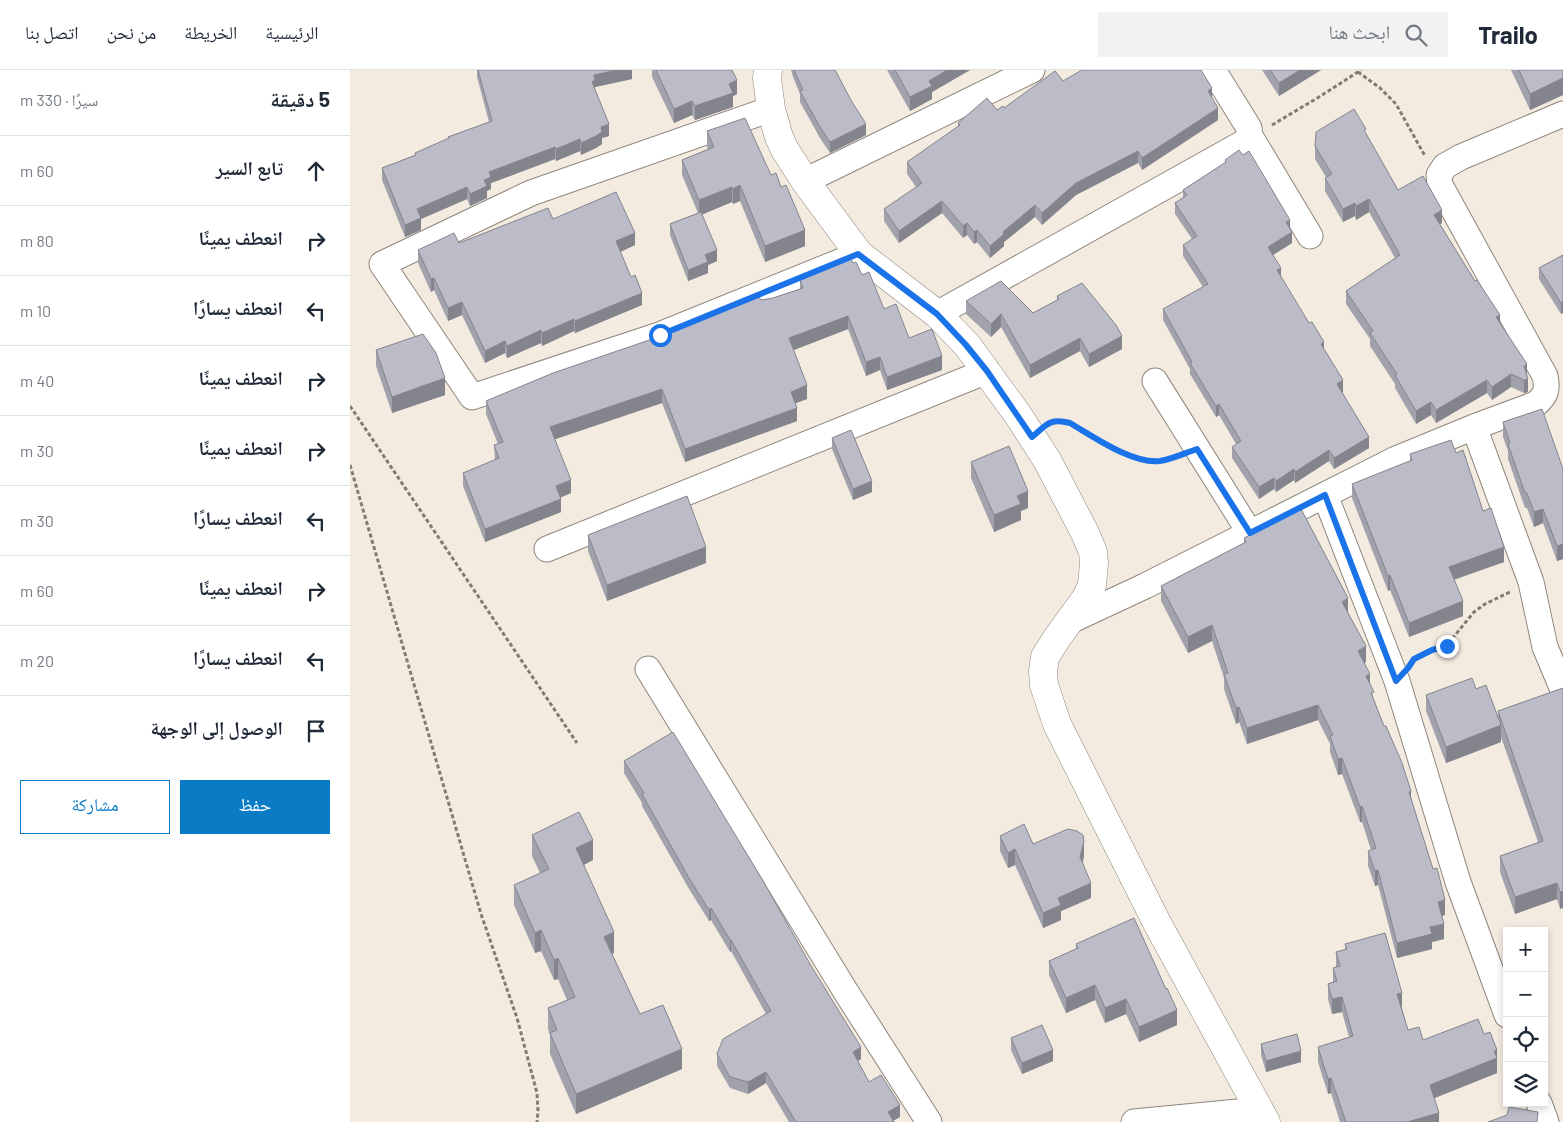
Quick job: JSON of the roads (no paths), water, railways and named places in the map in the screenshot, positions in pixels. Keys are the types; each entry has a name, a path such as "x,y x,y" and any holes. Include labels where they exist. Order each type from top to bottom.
{"street":[{"path":"768,70 767,78 771,109 779,137 805,181 858,254 937,314 987,371 1047,460 1085,532 1093,552 1092,585 1086,598 1045,657 1044,685 1057,724 1157,923 1262,1116 1134,1122"},
{"path":"805,181 1032,70"},
{"path":"1213,70 1249,128 1250,136 1310,236"},
{"path":"771,109 531,193 382,264 472,397 660,335 858,254"},
{"path":"1070,621 1145,586 1396,459 1536,404 1544,398 1547,392 1545,376 1440,185 1439,175 1445,166 1461,157 1563,114"},
{"path":"937,314 1243,143 1250,136"},
{"path":"547,549 987,371"},
{"path":"1155,381 1250,533"},
{"path":"1474,427 1531,582 1545,647 1563,690"},
{"path":"1325,495 1396,681 1458,882 1503,1003"},
{"path":"648,669 928,1122"},
{"path":"1540,1107 1546,1122"}]}
